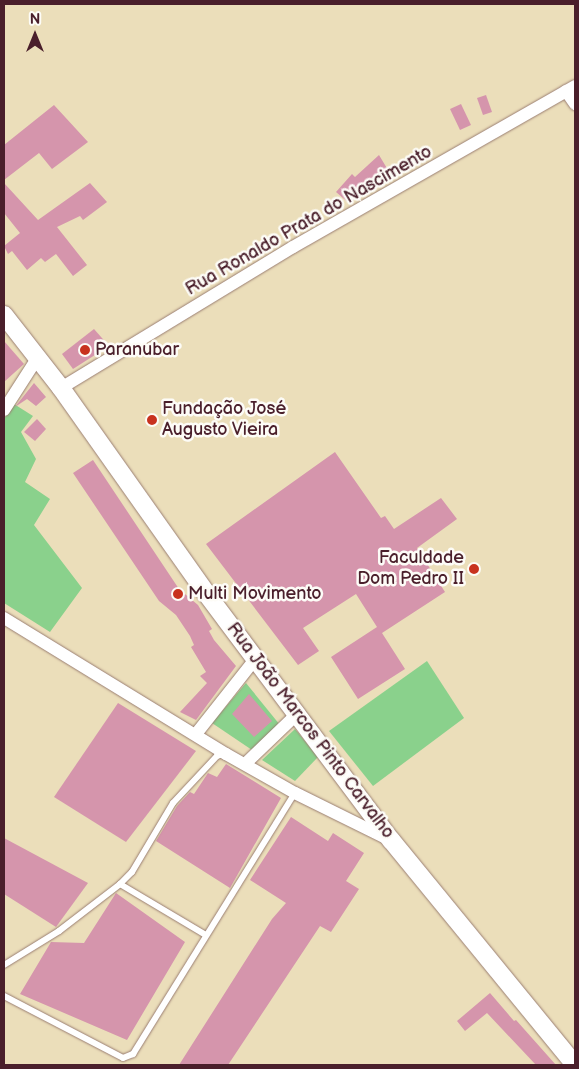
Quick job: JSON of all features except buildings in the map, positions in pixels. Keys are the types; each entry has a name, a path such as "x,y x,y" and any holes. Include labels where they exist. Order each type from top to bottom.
{"main road":[{"name":"Rua João Marcos Pinto Carvalho","path":"4,315 61,388 206,592 390,840 575,1065"}],"street":[{"path":"571,89 575,104"},
{"name":"Rua Ronaldo Prata do Nascimento","path":"61,388 294,247 571,89"},
{"path":"4,410 38,357"},
{"path":"4,618 226,754 295,793 390,840"},
{"path":"196,734 256,658"},
{"path":"245,764 297,714"}],"lane":[{"path":"4,965 59,930 120,884 132,872 174,803 217,756 226,754"},
{"path":"4,996 127,1058 133,1054 163,1009 206,935 295,793"},
{"path":"120,884 206,935"}],"green space":[{"path":"14,404 33,416 21,432 36,459 25,482 50,499 34,525 82,588 50,632 4,603 4,419"},
{"path":"427,661 464,718 373,786 329,731"},
{"path":"246,683 280,725 252,750 212,723"},
{"path":"295,729 318,757 295,781 262,760"}],"place":[{"name":"Paranubar","path":"85,350"},
{"name":"Fundação José Augusto Vieira","path":"152,420"},
{"name":"Faculdade Dom Pedro II","path":"474,569"},
{"name":"Multi Movimento","path":"178,594"}]}
